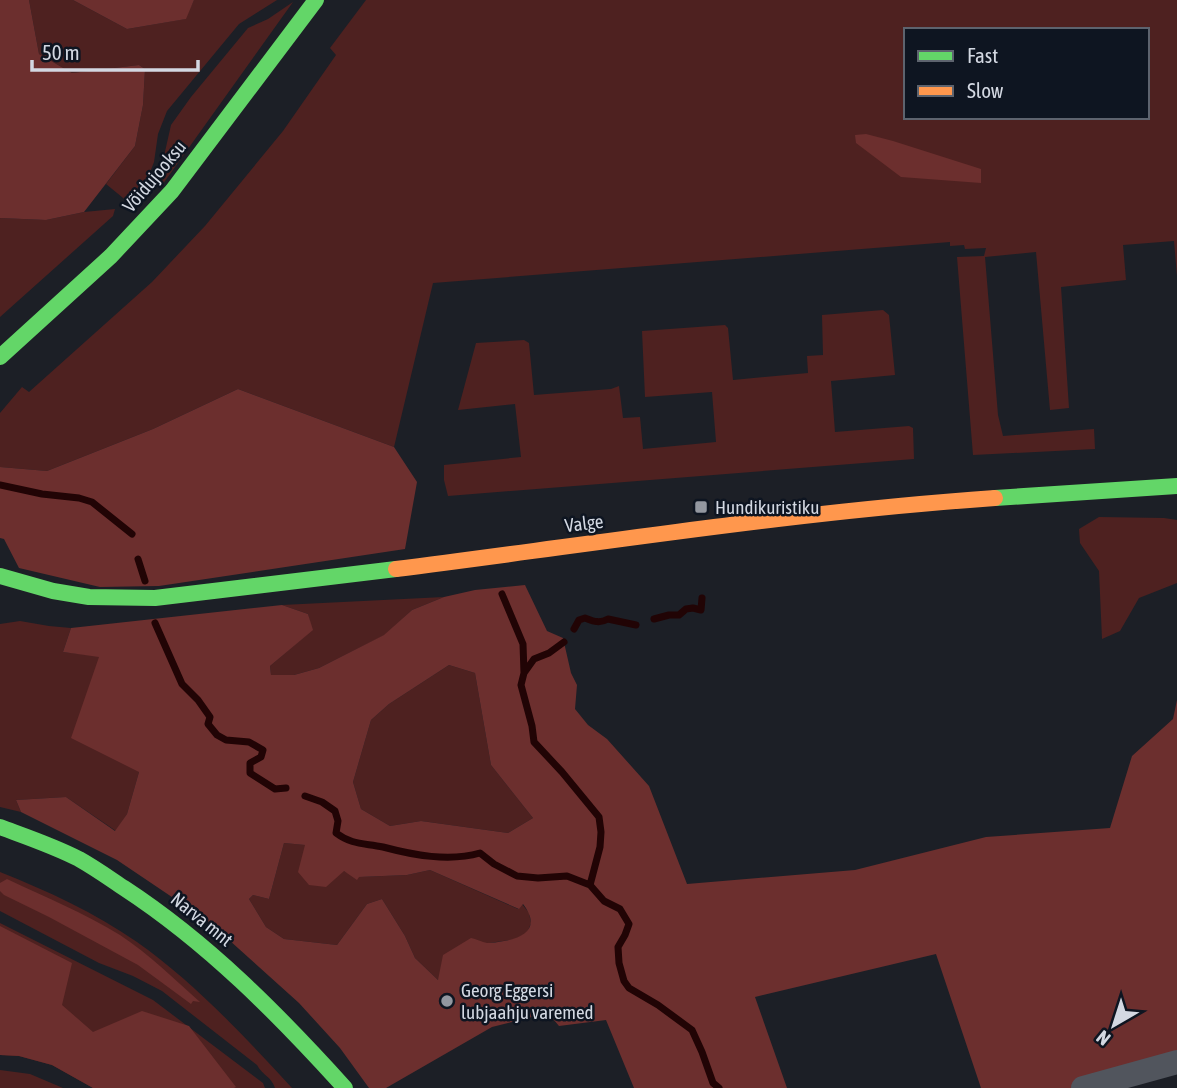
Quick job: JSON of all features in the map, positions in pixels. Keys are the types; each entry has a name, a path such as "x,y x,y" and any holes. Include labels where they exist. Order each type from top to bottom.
{"street":[{"name":"Võidujooksu","path":"0,358 111,256 155,211 316,0"},
{"name":"Valge","path":"0,576 53,591 89,597 169,597 785,518 938,502 1177,486"},
{"name":"Narva mnt","path":"0,827 74,857 144,899 198,940 256,993 345,1088"},
{"path":"1083,1088 1177,1062"}],"shaded area":[{"path":"0,0 29,0 39,54 72,73 139,65 145,69 143,105 135,146 84,212 46,220 0,218"},
{"path":"29,0 73,0 127,29 185,19 194,0 277,0 239,24 167,111 158,134 154,162 147,180 128,202 106,184 135,146 143,105 145,69 139,65 72,73 39,54"},
{"path":"73,0 194,0 186,19 127,29"},
{"path":"366,0 1177,0 1177,276 1174,241 1123,245 1126,280 1061,287 1069,408 1050,410 1036,252 985,257 998,415 1003,436 1094,429 1095,449 973,455 957,257 984,256 986,248 965,249 964,245 950,246 950,242 433,283 394,447 238,389 153,429 47,471 0,467 0,413 22,387 29,392 152,282 205,226 283,131 336,55 330,48"},
{"path":"293,2 160,188 160,174 171,125 191,97 248,28 268,19"},
{"path":"866,134 981,169 981,183 901,177 856,143 855,135"},
{"path":"115,209 113,216 0,317 0,218 46,220"},
{"path":"883,310 889,315 895,375 831,381 835,432 909,426 913,428 914,459 448,496 444,465 521,457 515,404 458,410 476,343 524,340 529,343 534,395 611,389 619,386 623,418 640,417 643,449 716,442 712,392 645,397 642,331 725,325 728,328 733,380 808,373 807,356 823,355 822,315"},
{"path":"238,389 394,447 417,482 405,549 159,586 100,587 19,568 4,539 0,538 0,467 47,471 153,429"},
{"path":"1099,517 1177,520 1177,583 1139,598 1120,631 1102,639 1099,571 1080,543 1079,529"},
{"path":"525,585 547,631 563,638 571,673 577,685 575,709 588,725 607,739 649,786 687,884 855,870 986,837 1110,828 1132,756 1173,719 1177,700 1177,1062 1083,1088 981,1088 936,954 755,997 787,1088 634,1088 606,1020 559,1026 548,1013 492,1027 386,1088 369,1088 340,1048 299,1003 209,922 117,860 21,812 16,800 66,797 115,831 127,814 139,772 71,738 99,657 63,652 71,628 282,605 308,614 313,630 270,666 271,675 294,675 319,668 384,635 412,610 444,597 475,590","holes":["449,665 475,673 491,765 533,818 508,833 421,821 390,826 361,809 353,782 371,720 389,704","284,843 305,845 298,872 309,885 326,887 344,871 357,880 359,877 407,875 430,870 519,909 523,904 531,924 519,937 500,942 487,943 471,938 443,955 438,980 415,958 382,899 367,904 337,945 284,939 266,927 249,899 253,895 269,899"]},
{"path":"444,597 412,610 385,635 319,668 294,675 271,675 270,666 312,630 308,614 282,605"},
{"path":"20,621 71,628 63,652 99,656 139,772 127,814 116,831 66,797 16,800 21,812 0,807 0,624"},
{"path":"449,665 475,673 491,765 533,818 508,833 421,821 390,826 361,809 353,782 371,720 389,704"},
{"path":"284,843 306,845 299,872 344,871 359,877 407,875 430,870 518,909 522,904 529,913 531,923 527,933 516,939 489,943 438,980 415,958 382,899 367,904 337,945 284,939 266,927 249,899 253,895 269,899"},
{"path":"0,872 71,903 137,942 199,993 292,1088 275,1088 257,1065 162,991 99,963 0,911"},
{"path":"7,879 78,912 131,942 200,1002 193,1001 191,1004 138,965 4,895 0,891 0,883"},
{"path":"0,923 153,1000 263,1083 265,1088 93,1088 52,1065 19,1056 0,1055"},
{"path":"0,926 72,963 62,1005 93,1032 142,1011 189,1026 236,1087 93,1088 52,1065 19,1056 0,1055"},
{"path":"0,1070 30,1074 63,1088 0,1088"}],"waterway":[{"path":"0,485 92,502 132,534"},
{"path":"138,559 145,581"},
{"path":"502,594 523,644 524,673"},
{"path":"654,619 679,615 686,609 701,610 702,598"},
{"path":"574,629 579,620 585,618 599,622 608,619 636,625"},
{"path":"155,623 182,684 210,717 208,724 217,735 226,740 249,742 263,750 261,757 250,763 250,773 275,789 286,788"},
{"path":"564,642 549,653 534,659 524,673 521,685 534,742 599,817 600,847 590,885"},
{"path":"305,796 322,802 335,811 338,821 336,833 353,842 431,856 456,857 480,853 517,876 567,876 590,885 604,901 620,909 629,924 618,947 624,981 629,988 692,1030 713,1083 719,1088"}],"traffic: fast":[{"path":"0,357 111,256 172,191 316,0"},
{"path":"995,498 1177,486"},
{"path":"0,576 53,591 89,597 155,598 396,569"},
{"path":"0,827 79,859 155,909 241,981 345,1088"}],"traffic: slow":[{"path":"396,569 845,511 995,498"}],"place":[{"name":"Hundikuristiku","path":"701,507"},
{"name":"Georg Eggersi lubjaahju varemed","path":"447,1001"}]}
